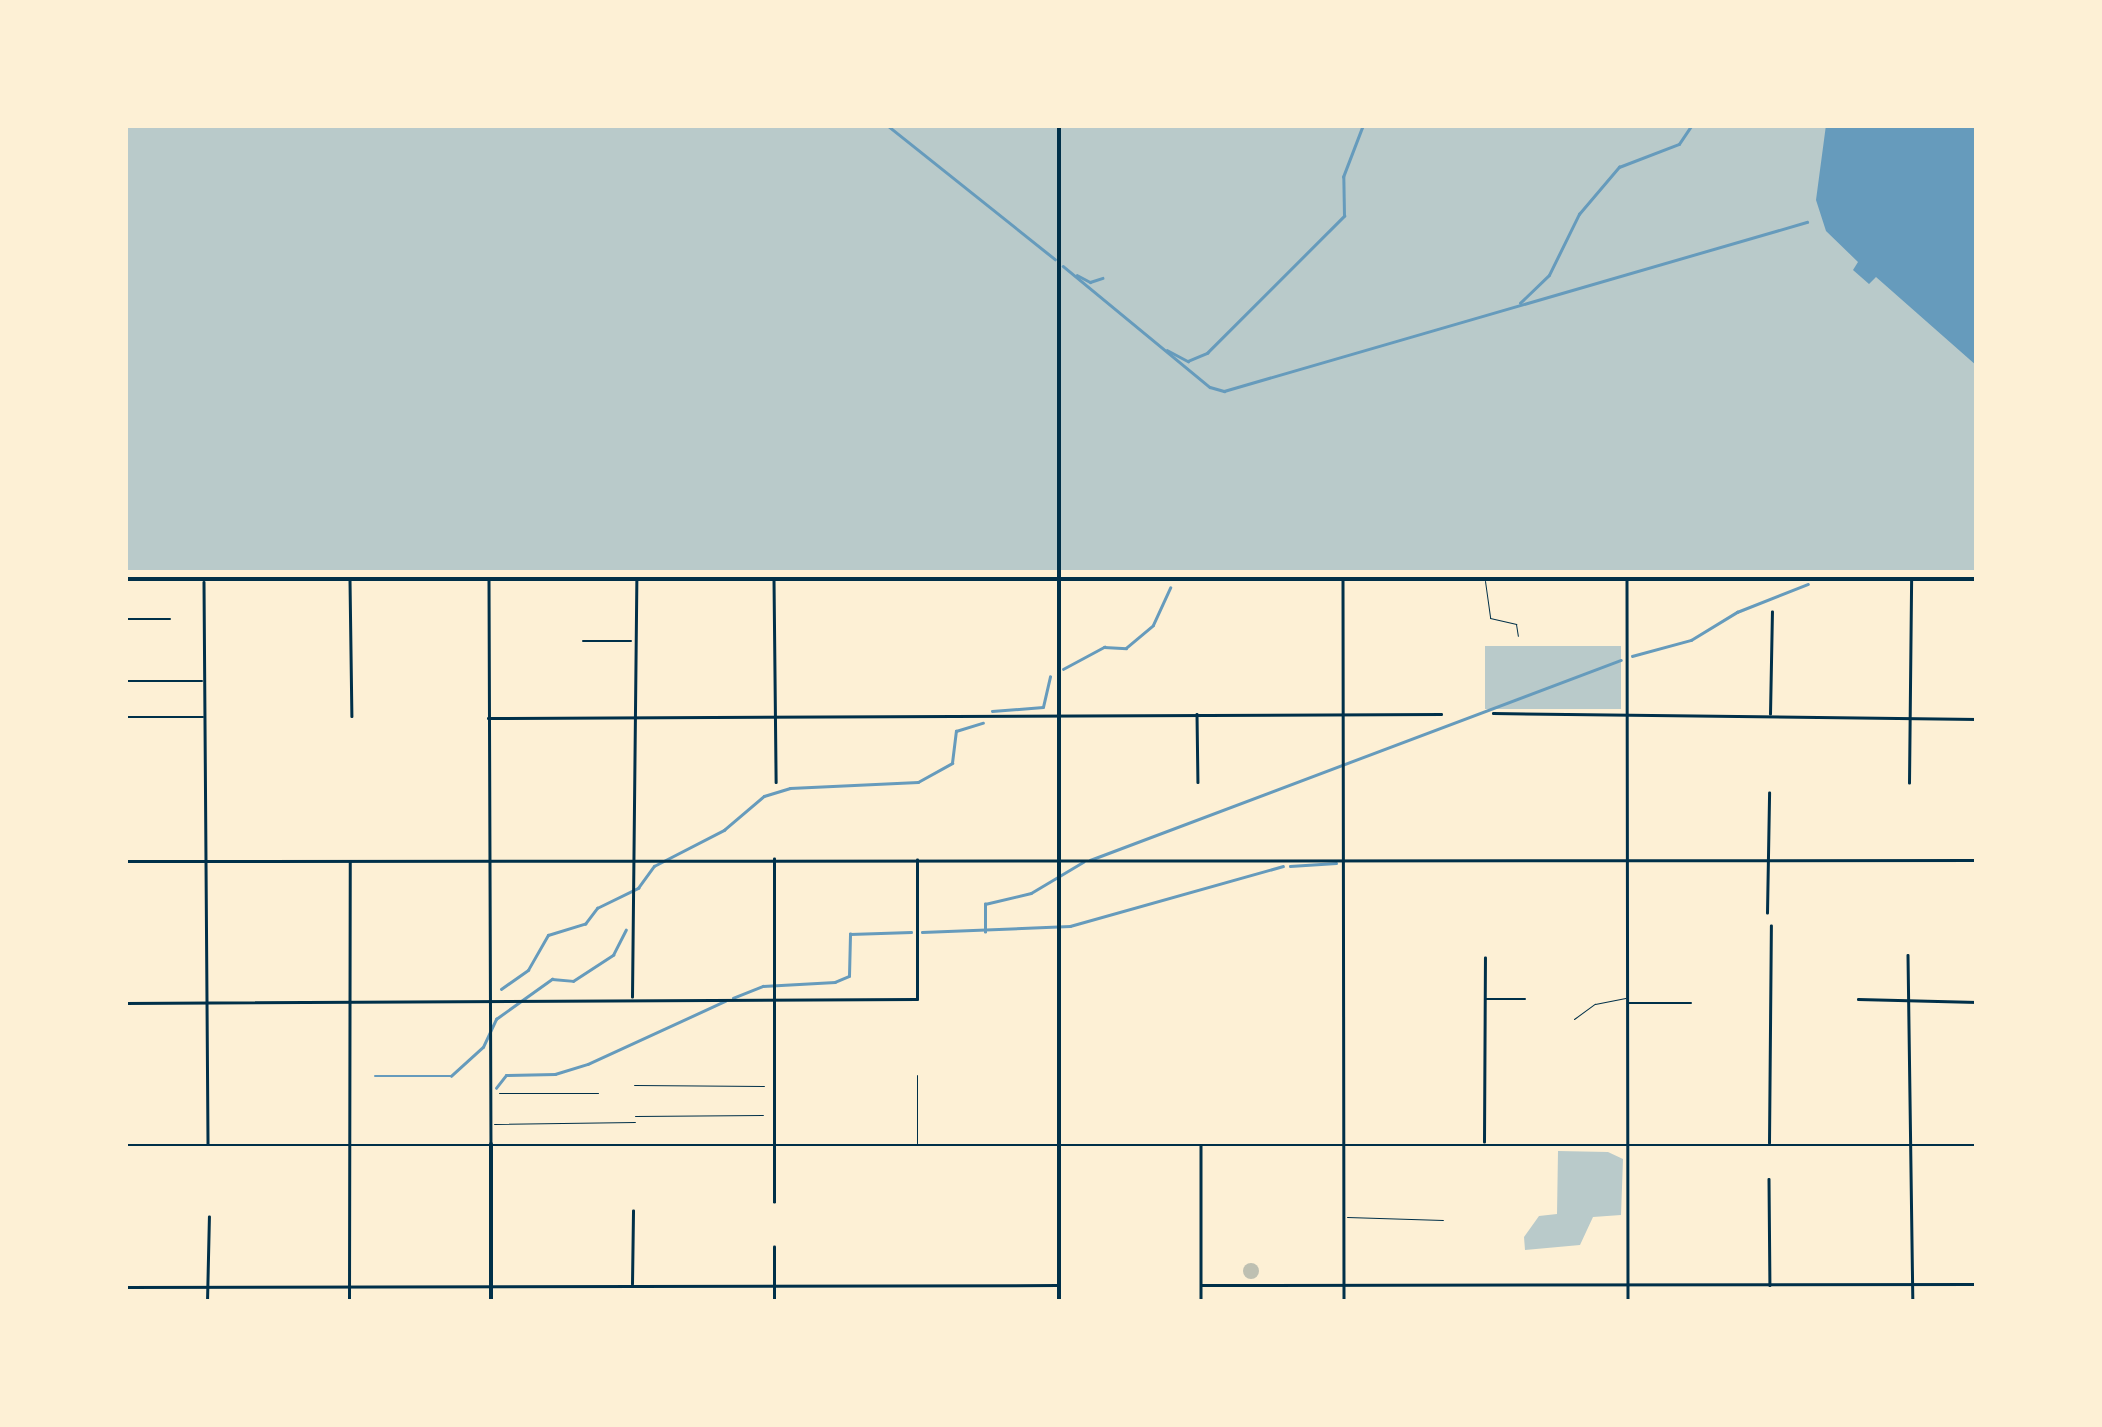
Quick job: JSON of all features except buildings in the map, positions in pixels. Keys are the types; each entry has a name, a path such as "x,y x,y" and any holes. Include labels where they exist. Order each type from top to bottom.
{"street":[{"path":"1059,125 1059,577 1055,716 1059,1302"},
{"path":"632,999 636,578"},
{"path":"774,578 776,782"},
{"path":"1343,578 1344,1302"},
{"path":"204,579 208,1145"},
{"path":"350,579 352,716"},
{"path":"489,579 491,1302"},
{"path":"1627,579 1628,1302"},
{"path":"1909,784 1911,579"},
{"path":"125,580 1977,579"},
{"path":"1770,716 1772,612"},
{"path":"125,619 170,619"},
{"path":"583,641 634,641"},
{"path":"125,681 204,680"},
{"path":"1493,713 1977,719"},
{"path":"1197,714 1198,782"},
{"path":"488,718 1441,714"},
{"path":"125,717 204,716"},
{"path":"1767,913 1769,793"},
{"path":"774,859 774,1202"},
{"path":"125,1003 917,999 917,859"},
{"path":"125,860 1977,860"},
{"path":"349,1302 350,860"},
{"path":"1769,1144 1771,926"},
{"path":"1908,955 1912,1302"},
{"path":"1484,958 1484,1144"},
{"path":"1484,999 1525,999"},
{"path":"1858,999 1977,1002"},
{"path":"1628,1000 1691,1003"},
{"path":"1201,1144 1201,1302"},
{"path":"125,1145 1977,1144"},
{"path":"1769,1179 1770,1286"},
{"path":"632,1286 633,1211"},
{"path":"207,1302 209,1217"},
{"path":"774,1247 774,1302"},
{"path":"1201,1285 1977,1284"},
{"path":"125,1287 1059,1285"}],"lane":[{"path":"1485,578 1490,618 1516,624 1518,636"},
{"path":"1574,1019 1595,1004 1628,1000"},
{"path":"918,1076 918,1143"},
{"path":"634,1086 764,1086"},
{"path":"499,1093 598,1094"},
{"path":"635,1116 763,1116"},
{"path":"491,1125 635,1122"},
{"path":"1344,1217 1443,1220"}],"shaded area":[{"path":"125,125 1977,125 1977,570 125,570"},
{"path":"1485,646 1621,646 1621,709 1485,709"},
{"path":"1558,1151 1608,1152 1623,1159 1621,1215 1593,1217 1580,1245 1525,1250 1524,1237 1539,1216 1557,1214"}],"water":[{"path":"1826,125 1977,125 1977,366 1876,277 1869,284 1853,270 1858,262 1826,231 1816,200"}],"waterway":[{"path":"887,125 1055,259"},
{"path":"1167,350 1188,361 1207,353 1344,216 1343,177 1363,125"},
{"path":"1520,303 1549,275 1579,214 1619,167 1679,144 1692,125"},
{"path":"1063,266 1210,387 1224,391 1807,222"},
{"path":"1077,275 1090,282 1102,278"},
{"path":"1632,656 1691,640 1737,612 1808,584"},
{"path":"1063,669 1104,647 1126,648 1153,625 1170,588"},
{"path":"1090,860 1621,660"},
{"path":"992,711 1043,707 1050,677"},
{"path":"501,989 528,970 548,935 585,924 597,908 638,888 654,866 724,830 764,796 790,788 918,782 952,763 956,731 983,723"},
{"path":"985,932 985,904 1031,893 1083,862"},
{"path":"1290,866 1336,863"},
{"path":"922,932 1070,926 1283,866"},
{"path":"375,1076 451,1076 483,1047 496,1019 552,979 573,981 613,955 626,930"},
{"path":"733,998 763,986 835,982 849,976 850,934 911,932"},
{"path":"496,1088 506,1075 555,1074 588,1064 725,1001"}]}
